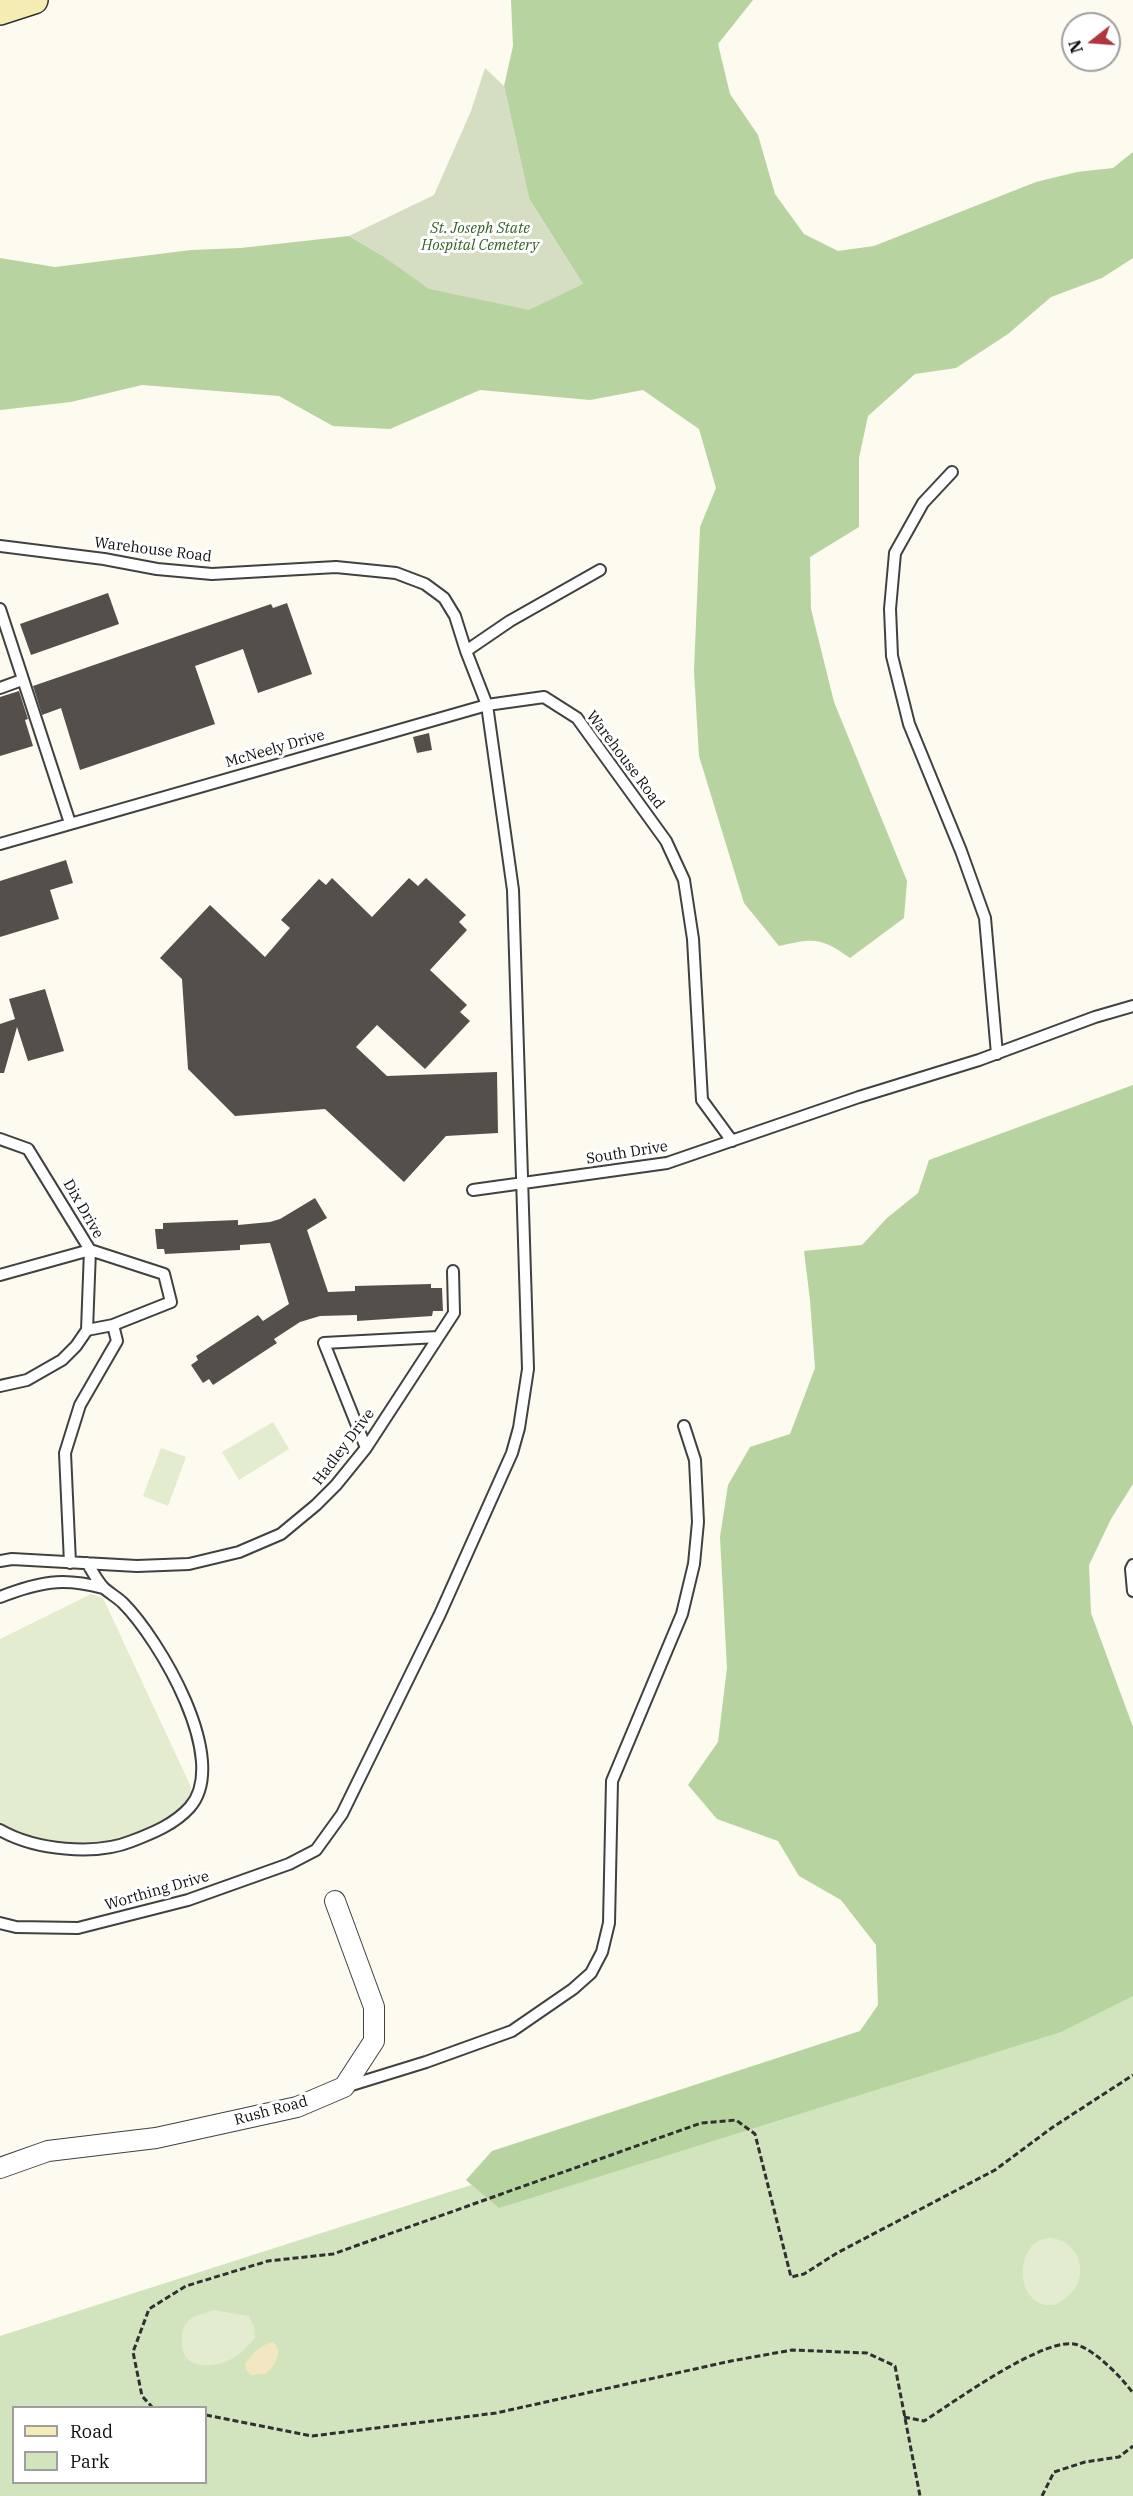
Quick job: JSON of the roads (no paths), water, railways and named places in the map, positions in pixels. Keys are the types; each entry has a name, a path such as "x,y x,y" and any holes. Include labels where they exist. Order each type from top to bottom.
{"main road":[{"path":"0,11 34,0"}],"street":[{"path":"335,1902 374,2007 374,2042 345,2087"},
{"name":"Rush Road","path":"0,2168 48,2151 156,2138 297,2107 345,2087"}],"lane":[{"path":"952,472 923,503 895,553 890,609 892,656 909,724 961,851 985,918 997,1054"},
{"name":"Warehouse Road","path":"0,546 104,559 157,569 212,574 336,567 396,573 425,584 444,598 455,616 487,705 544,697 577,718 666,841 684,880 693,939 702,1100 732,1141"},
{"path":"466,651 510,621 600,570"},
{"path":"0,609 70,823"},
{"path":"0,688 22,680"},
{"path":"487,705 513,890 524,1182"},
{"name":"McNeely Drive","path":"0,844 487,705"},
{"name":"South Drive","path":"473,1190 667,1163 859,1097 997,1054 1133,1006"},
{"name":"Dix Drive","path":"0,1140 28,1149 90,1250 87,1330"},
{"name":"Worthing Drive","path":"0,1923 16,1927 78,1928 188,1900 289,1864 316,1850 342,1814 430,1635 519,1428 528,1369 524,1182"},
{"path":"0,1275 90,1250 164,1274 171,1302 113,1325 87,1330 62,1360 27,1380 0,1386"},
{"name":"Hadley Drive","path":"0,1561 12,1559 137,1566 189,1564 239,1552 281,1534 336,1485 366,1448 438,1338 454,1313 453,1271"},
{"path":"70,1563 65,1453 80,1405 117,1341 113,1325"},
{"path":"366,1448 324,1343 438,1338"},
{"path":"345,2087 426,2062 512,2031 573,1989 591,1972 602,1952 609,1923 612,1781 682,1614 694,1564 698,1522 695,1460 684,1426"},
{"path":"0,1830 36,1844 78,1851 129,1842 171,1823 192,1805 203,1780 202,1752 187,1705 158,1650 123,1603 103,1588 87,1563"},
{"path":"1133,1564 1131,1569 1133,1591"},
{"path":"0,1597 33,1585 53,1581 76,1581 103,1588"}],"park label":[{"name":"St. Joseph State Hospital Cemetery","path":"480,238"}]}
